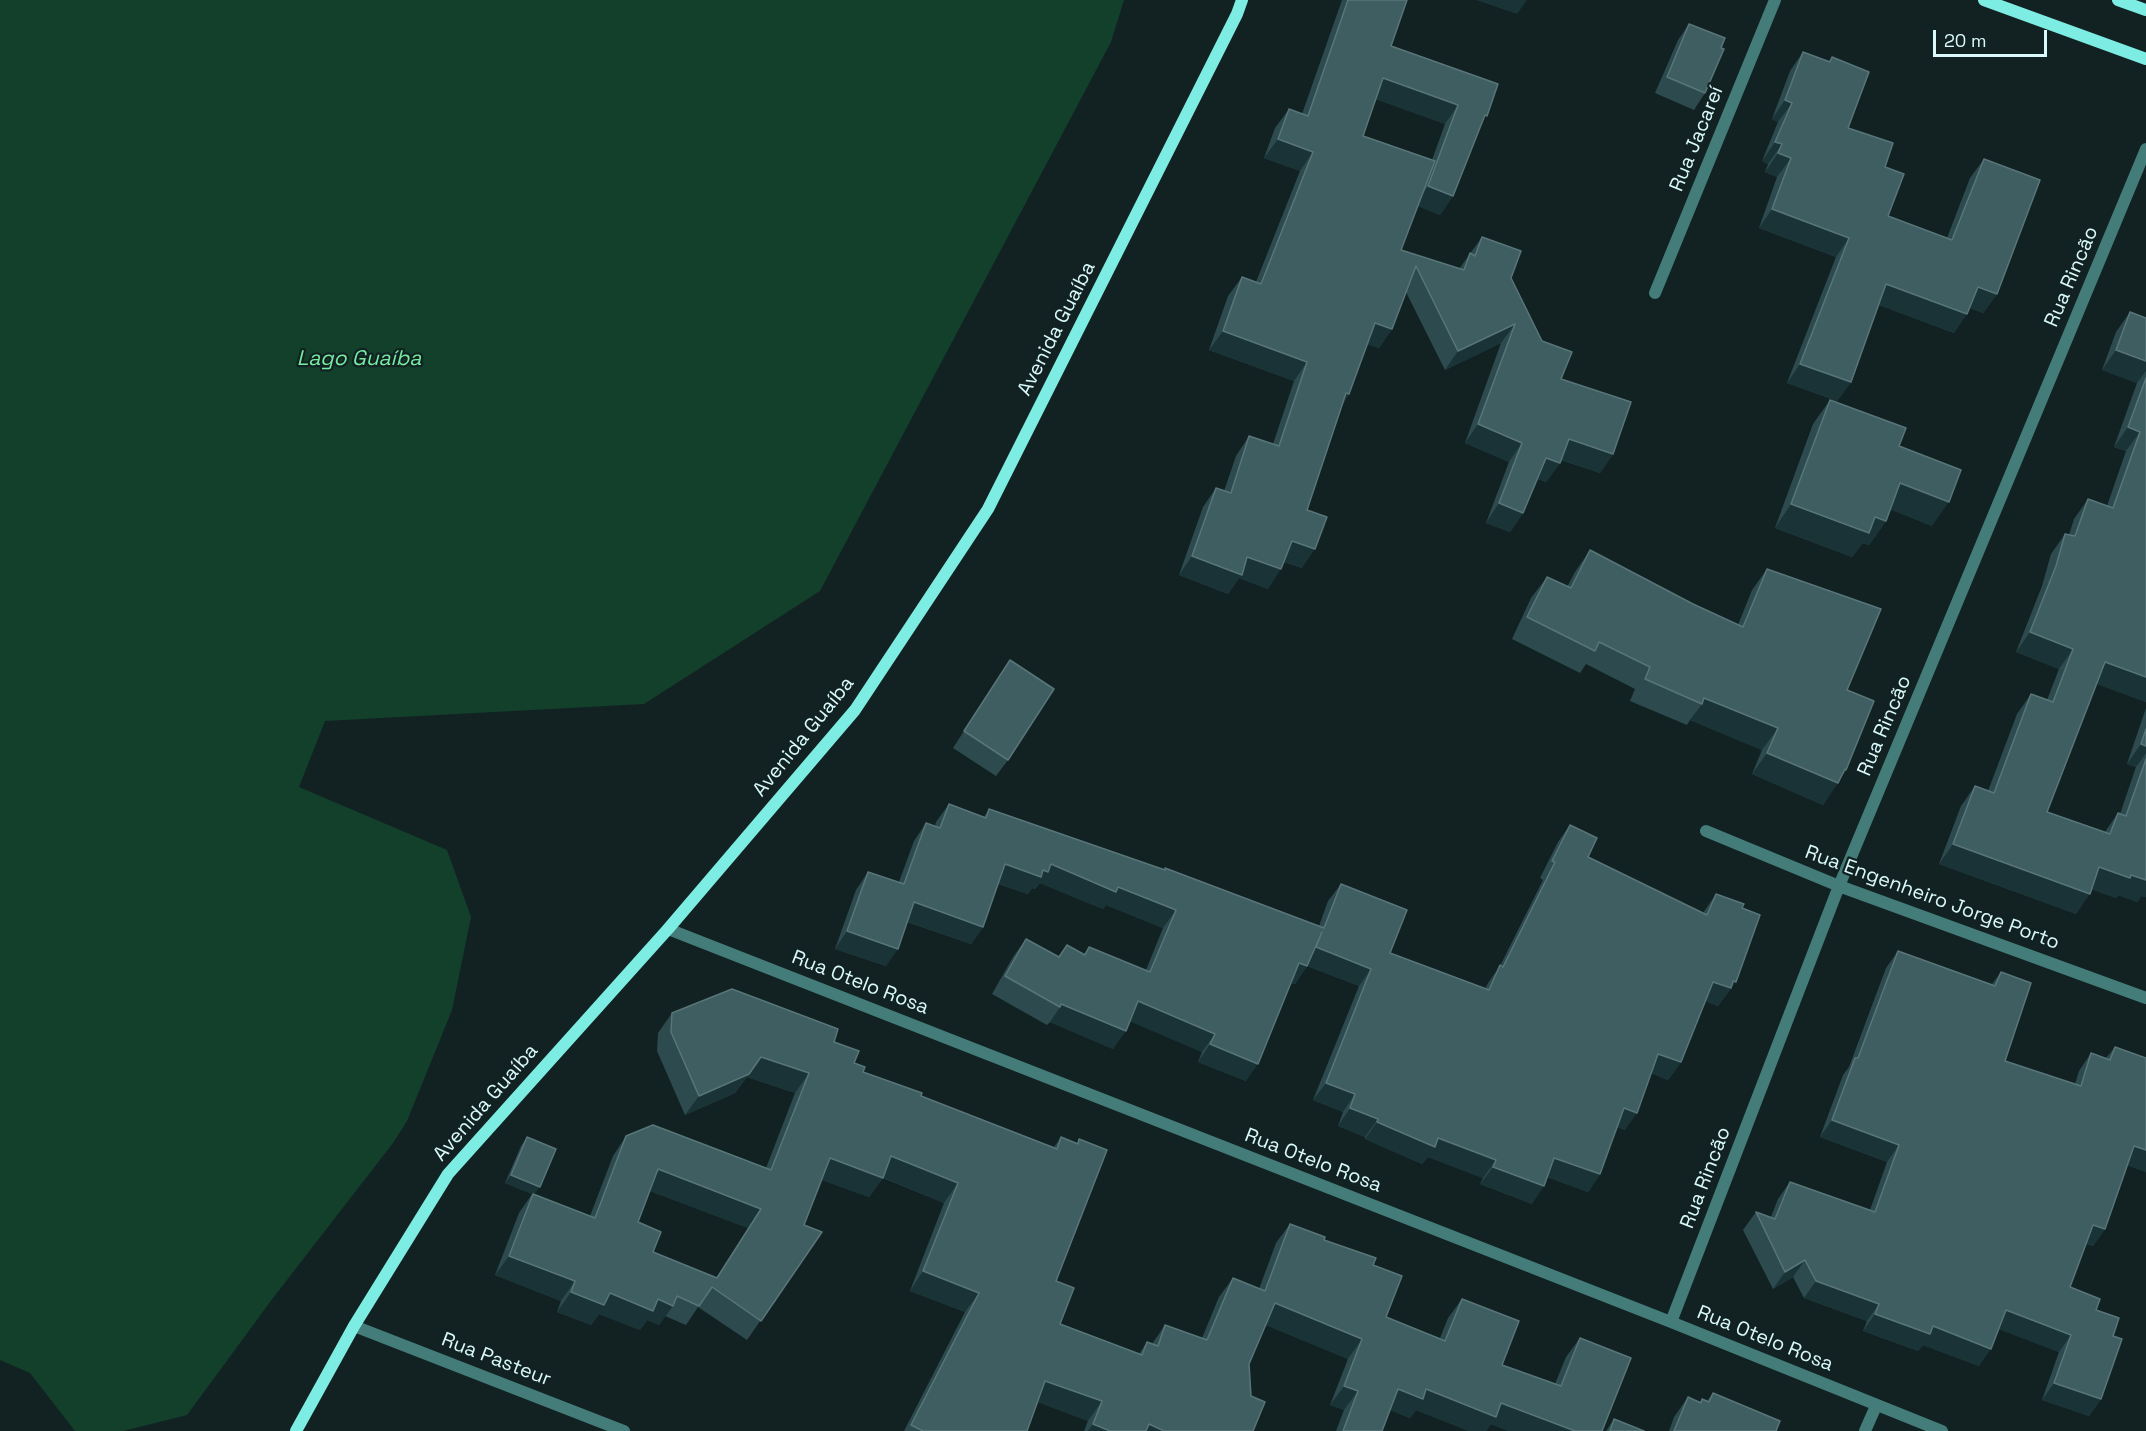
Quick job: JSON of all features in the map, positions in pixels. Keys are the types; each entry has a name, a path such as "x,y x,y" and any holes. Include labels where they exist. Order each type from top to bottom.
{"street":[{"name":"Avenida Guaíba","path":"296,1431 354,1326 448,1174 668,929 855,710 988,509 1242,0"},
{"name":"Rua Jacareí","path":"1655,293 1776,0"},
{"path":"1984,0 2146,59"},
{"path":"2118,0 2146,10"},
{"name":"Rua Rincão","path":"1671,1322 1839,886 2146,149"},
{"name":"Rua Engenheiro Jorge Porto","path":"1706,831 1839,886 2146,998"},
{"name":"Rua Otelo Rosa","path":"668,929 1671,1322 1942,1431"},
{"name":"Rua Pasteur","path":"354,1326 624,1431"},
{"path":"1865,1431 1876,1406"}],"water":[{"name":"Lago Guaíba","path":"0,0 1124,0 1111,42 820,591 644,704 325,721 299,787 447,850 471,917 452,1010 407,1121 393,1143 273,1298 187,1415 123,1431 75,1431 30,1373 0,1360"}],"building":[{"path":"1348,0 1407,0 1391,46 1498,84 1453,196 1428,186 1458,105 1383,78 1363,136 1435,161 1401,250 1464,270 1470,253 1475,256 1482,237 1521,251 1511,278 1542,341 1572,352 1561,379 1631,402 1613,454 1569,439 1560,463 1546,458 1523,513 1499,503 1522,443 1478,424 1515,324 1458,351 1416,266 1392,329 1375,323 1349,394 1346,393 1307,510 1327,517 1315,549 1292,541 1281,569 1247,557 1242,575 1192,556 1216,488 1231,493 1249,436 1279,446 1307,362 1223,331 1242,277 1261,284 1313,152 1278,139 1289,109 1308,116"},
{"path":"1689,24 1725,38 1721,48 1724,49 1705,93 1667,77"},
{"path":"1803,52 1830,62 1832,57 1869,72 1848,128 1893,143 1885,167 1904,174 1888,216 1952,240 1984,159 2040,180 1997,294 1978,287 1967,314 1886,284 1851,382 1800,364 1849,238 1772,209 1791,158 1778,153 1782,144 1775,142 1792,103 1785,100"},
{"path":"2130,312 2146,318 2146,361 2116,350"},
{"path":"2146,378 2146,677 2105,662 2047,812 2110,834 2118,813 2126,816 2146,759 2146,880 2131,875 2130,878 2099,867 2090,894 1953,844 1975,786 1994,793 2031,694 2053,702 2073,649 2030,632 2056,566 2065,534 2075,536 2088,499 2113,508 2140,432 2128,427"},
{"path":"1830,400 1906,428 1899,446 1961,470 1949,502 1900,483 1886,521 1875,517 1869,533 1791,504"},
{"path":"1590,550 1693,604 1743,627 1767,569 1881,609 1847,690 1874,701 1846,770 1838,783 1767,753 1778,728 1704,698 1702,704 1645,679 1650,667 1599,642 1595,651 1527,617 1547,577 1571,588"},
{"path":"1010,660 1054,689 1008,760 964,731"},
{"path":"2146,729 2146,746 2141,744"},
{"path":"949,804 986,818 989,809 1165,870 1165,868 1324,928 1341,884 1407,910 1390,953 1489,990 1500,965 1503,967 1555,862 1552,861 1570,825 1597,838 1588,857 1707,915 1716,894 1744,904 1742,908 1760,915 1736,982 1733,981 1731,988 1713,982 1681,1062 1658,1054 1637,1113 1624,1108 1600,1174 1554,1158 1544,1186 1493,1167 1496,1160 1438,1138 1435,1147 1377,1122 1378,1119 1350,1108 1355,1094 1326,1083 1371,969 1316,947 1322,932 1307,966 1299,963 1258,1064 1210,1044 1215,1034 1138,1001 1126,1031 1061,1004 1060,1007 1005,976 1026,939 1059,957 1067,945 1085,955 1089,947 1150,972 1176,910 1118,887 1116,892 1051,864 1048,872 1043,870 1041,877 1005,864 983,927 914,902 898,949 847,931 868,872 904,884 926,823 940,828"},
{"path":"1898,951 1995,986 2001,972 2031,983 2005,1061 2081,1086 2091,1053 2110,1060 2115,1047 2146,1058 2146,1150 2134,1146 2105,1229 2093,1225 2070,1287 2100,1299 2096,1310 2119,1318 2113,1336 2122,1339 2101,1399 2054,1383 2071,1335 2006,1310 1991,1349 1933,1326 1930,1334 1875,1314 1879,1304 1816,1281 1805,1260 1785,1272 1756,1212 1775,1219 1790,1182 1875,1212 1899,1145 1832,1120"},
{"path":"732,989 838,1029 834,1042 859,1051 854,1063 865,1067 863,1072 922,1093 921,1096 1057,1149 1061,1137 1078,1144 1079,1139 1107,1150 1056,1281 1074,1288 1060,1324 1142,1355 1147,1342 1158,1346 1165,1325 1207,1340 1233,1278 1265,1291 1290,1224 1325,1237 1324,1240 1376,1258 1373,1265 1402,1276 1386,1317 1445,1341 1462,1299 1519,1321 1502,1365 1561,1386 1580,1338 1631,1358 1602,1431 1575,1431 1501,1403 1496,1417 1426,1389 1423,1399 1398,1389 1382,1431 1343,1431 1358,1391 1344,1386 1362,1339 1275,1303 1249,1364 1251,1396 1265,1402 1253,1431 1164,1431 1149,1424 1146,1431 1110,1431 1093,1424 1102,1401 1045,1381 1027,1431 923,1431 911,1425 979,1293 923,1271 958,1183 891,1156 883,1178 830,1158 804,1225 822,1232 761,1321 712,1287 699,1306 677,1296 673,1306 658,1299 653,1311 610,1293 604,1305 571,1292 575,1281 509,1256 533,1194 595,1218 626,1136 653,1125 771,1170 809,1073 761,1057 749,1074 699,1096 671,1032 672,1013","holes":["658,1169 761,1209 717,1278 653,1252 661,1232 638,1222"]},
{"path":"527,1137 556,1149 540,1187 511,1175"},
{"path":"1713,1393 1780,1421 1776,1431 1674,1431 1688,1397 1701,1403 1702,1399 1709,1402"},
{"path":"1614,1419 1644,1431 1610,1431"}]}
